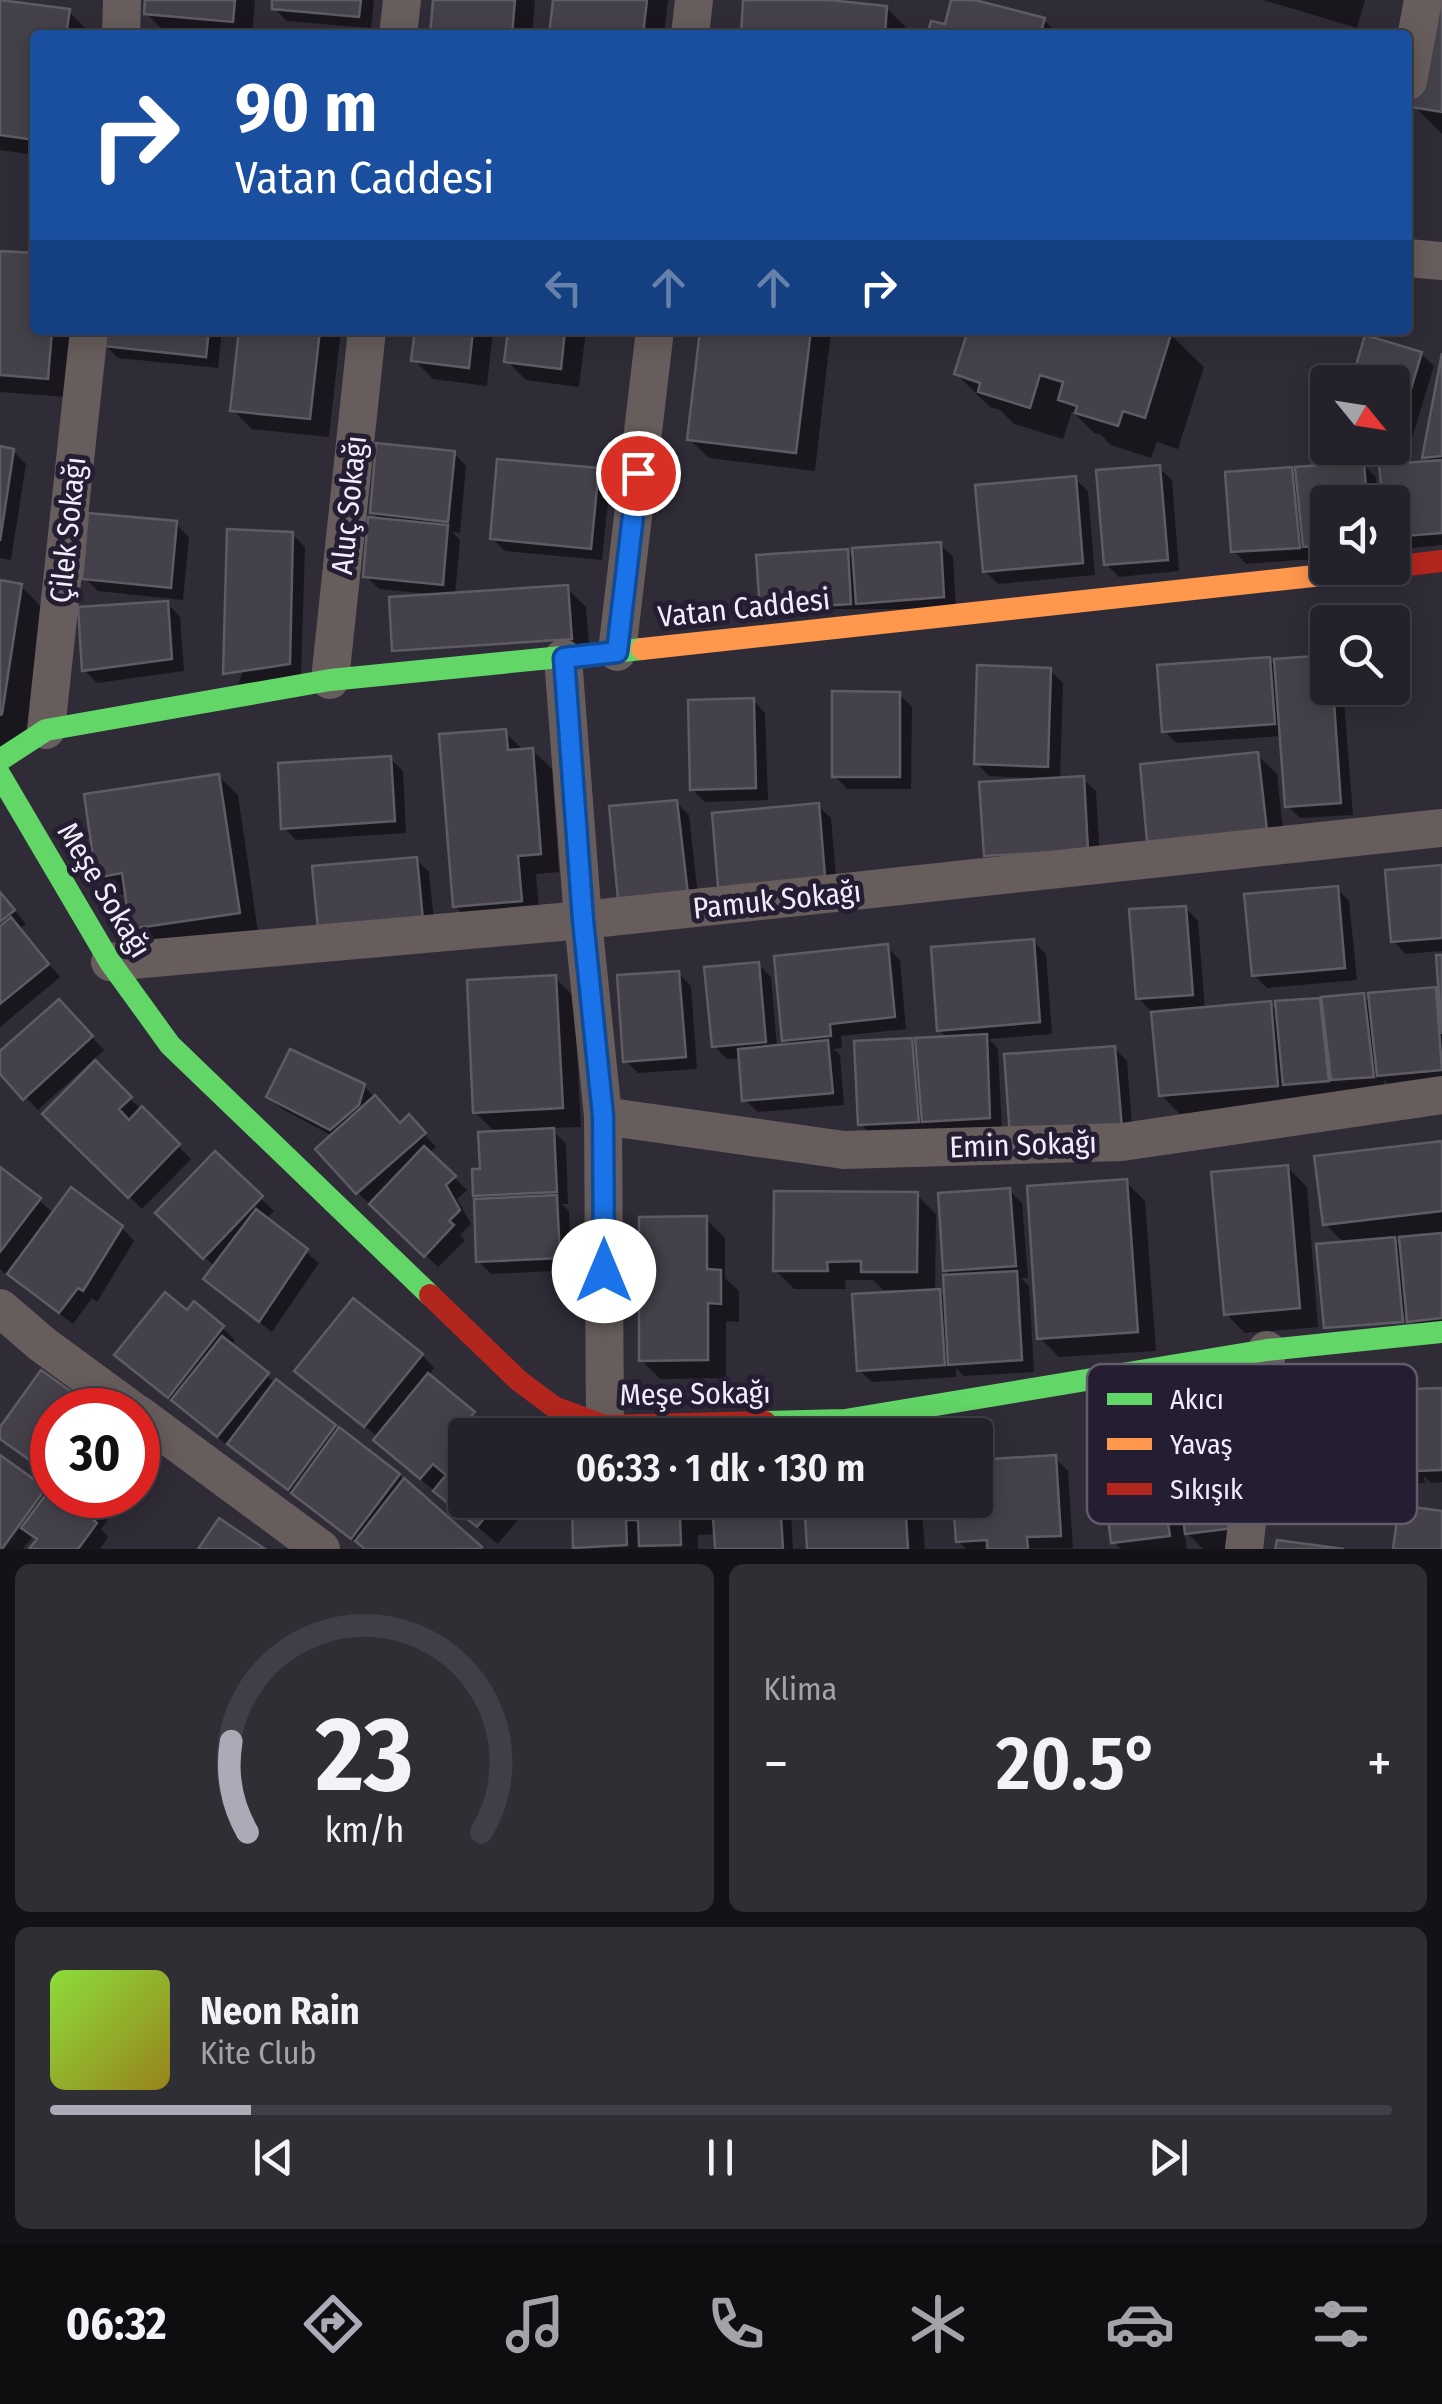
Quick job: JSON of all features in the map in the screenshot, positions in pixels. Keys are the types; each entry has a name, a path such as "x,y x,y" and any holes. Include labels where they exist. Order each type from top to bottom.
{"street":[{"path":"121,30 122,0"},
{"path":"399,30 402,0"},
{"path":"691,30 694,0"},
{"path":"1412,59 1423,0"},
{"path":"1412,258 1442,261"},
{"name":"Çilek Sokağı","path":"46,730 88,335"},
{"name":"Aluç Sokağı","path":"330,680 366,335"},
{"path":"617,652 654,335"},
{"name":"Vatan Caddesi","path":"1410,565 1442,561"},
{"name":"Vatan Caddesi","path":"0,760 46,730 330,680 1310,576"},
{"path":"564,658 583,920 603,1116 606,1418"},
{"name":"Meşe Sokağı","path":"0,775 110,962 170,1045 518,1380 554,1407 584,1418"},
{"name":"Pamuk Sokağı","path":"110,962 583,920 1442,828"},
{"name":"Emin Sokağı","path":"603,1116 844,1150 1122,1142 1442,1095"},
{"path":"0,1308 102,1388"},
{"name":"Meşe Sokağı","path":"1183,1364 1267,1350 1442,1332"},
{"path":"1265,1364 1267,1350"},
{"name":"Meşe Sokağı","path":"857,1418 1087,1380"},
{"path":"160,1430 321,1549"},
{"path":"1244,1549 1247,1524"}],"building":[{"path":"0,0 70,9 67,30 30,30 30,139 0,135"},
{"path":"145,0 235,0 233,22 144,14"},
{"path":"272,0 361,0 359,17 272,9"},
{"path":"433,0 515,0 512,30 430,30"},
{"path":"553,0 647,0 644,30 550,30"},
{"path":"743,0 829,0 887,6 885,30 741,30"},
{"path":"951,0 975,0 1045,18 1041,30 928,30 931,21 945,24"},
{"path":"1429,1 1442,3 1442,112 1412,107"},
{"path":"0,251 30,253 30,335 52,335 48,379 0,375"},
{"path":"104,335 208,335 206,357 103,346"},
{"path":"238,335 319,335 310,419 230,411"},
{"path":"414,335 472,335 469,368 411,361"},
{"path":"507,335 564,335 561,369 504,362"},
{"path":"699,335 810,335 796,453 687,440"},
{"path":"966,335 1171,335 1145,418 1123,411 1118,426 1075,413 1077,406 1058,400 1063,382 1040,375 1030,408 978,392 980,383 954,374"},
{"path":"1365,335 1422,352 1410,392 1410,365 1356,365"},
{"path":"1442,353 1442,456 1422,458"},
{"path":"376,443 455,451 448,522 370,513"},
{"path":"0,446 14,449 0,541"},
{"path":"497,459 599,468 591,549 490,539"},
{"path":"1442,460 1442,533 1410,536 1410,485 1381,485 1379,465"},
{"path":"1160,465 1168,560 1104,565 1096,470"},
{"path":"1364,465 1366,485 1310,485 1310,546 1303,547 1295,467"},
{"path":"1292,467 1300,548 1231,552 1225,472"},
{"path":"1076,476 1083,563 983,572 975,485"},
{"path":"88,513 177,521 171,588 82,579"},
{"path":"368,517 448,525 443,585 363,577"},
{"path":"227,529 293,532 290,664 223,674"},
{"path":"941,542 944,597 856,604 852,548"},
{"path":"848,549 851,604 760,610 756,555"},
{"path":"0,580 22,584 0,715"},
{"path":"568,585 572,639 392,651 389,597"},
{"path":"168,601 172,659 82,671 78,607"},
{"path":"1310,656 1310,705 1334,705 1341,803 1285,807 1274,659"},
{"path":"1270,657 1275,724 1162,732 1157,665"},
{"path":"977,665 1051,668 1048,767 974,764"},
{"path":"832,691 900,692 900,777 832,777"},
{"path":"754,698 756,788 690,790 688,700"},
{"path":"506,729 508,750 533,748 541,854 518,856 522,901 453,907 439,734"},
{"path":"1258,752 1268,839 1148,852 1140,764"},
{"path":"391,756 395,821 281,829 278,763"},
{"path":"219,774 240,913 130,929 122,873 96,878 84,794"},
{"path":"1084,776 1088,850 984,856 979,782"},
{"path":"677,800 689,903 619,910 609,806"},
{"path":"819,803 826,889 719,899 712,813"},
{"path":"417,857 423,920 318,930 312,866"},
{"path":"1442,865 1442,938 1391,942 1385,870"},
{"path":"1338,886 1345,968 1252,976 1244,894"},
{"path":"0,892 15,910 0,922"},
{"path":"1186,906 1193,995 1136,999 1129,909"},
{"path":"11,917 49,964 0,1004 0,926"},
{"path":"1034,939 1040,1022 937,1031 931,947"},
{"path":"888,944 895,1017 830,1024 831,1036 782,1041 774,956"},
{"path":"1436,955 1442,955 1442,1034 1437,970"},
{"path":"759,962 766,1042 712,1047 704,967"},
{"path":"679,971 686,1057 623,1062 617,975"},
{"path":"556,975 563,1108 473,1113 467,980"},
{"path":"1436,987 1442,1070 1377,1076 1368,993"},
{"path":"1364,993 1374,1077 1331,1080 1321,997"},
{"path":"1320,998 1329,1081 1283,1085 1275,1001"},
{"path":"59,999 93,1036 23,1100 0,1074 0,1051"},
{"path":"1271,1001 1278,1086 1159,1096 1151,1012"},
{"path":"987,1034 990,1118 922,1122 915,1038"},
{"path":"912,1038 919,1122 858,1125 854,1041"},
{"path":"828,1040 833,1093 742,1101 738,1049"},
{"path":"1115,1046 1122,1128 1010,1137 1004,1054"},
{"path":"290,1049 365,1084 359,1105 330,1130 266,1097"},
{"path":"95,1060 132,1097 119,1109 129,1120 142,1106 180,1144 128,1198 42,1114"},
{"path":"375,1095 400,1123 409,1114 426,1133 356,1194 315,1149"},
{"path":"554,1128 557,1192 473,1196 472,1169 480,1169 478,1132"},
{"path":"1442,1141 1442,1211 1323,1225 1314,1156"},
{"path":"424,1146 456,1176 446,1185 460,1210 449,1221 454,1225 424,1257 369,1204"},
{"path":"215,1151 263,1196 203,1259 155,1213"},
{"path":"1288,1165 1300,1308 1224,1315 1211,1172"},
{"path":"0,1167 41,1198 0,1252"},
{"path":"1127,1179 1138,1332 1037,1339 1027,1186"},
{"path":"71,1187 123,1226 83,1291 78,1288 59,1313 7,1274"},
{"path":"1010,1188 1016,1266 943,1271 938,1193"},
{"path":"774,1191 918,1192 917,1272 861,1272 861,1261 827,1262 828,1271 773,1271"},
{"path":"557,1195 560,1258 476,1262 474,1199"},
{"path":"256,1209 308,1249 259,1322 203,1279"},
{"path":"707,1216 707,1269 721,1270 721,1304 708,1303 708,1360 639,1361 639,1299 644,1298 644,1277 639,1277 639,1217"},
{"path":"1442,1233 1442,1318 1407,1322 1399,1237"},
{"path":"1395,1237 1403,1322 1324,1328 1316,1244"},
{"path":"1017,1271 1022,1360 948,1365 943,1275"},
{"path":"940,1289 945,1365 857,1371 852,1294"},
{"path":"165,1292 187,1310 194,1301 224,1326 168,1398 114,1355"},
{"path":"353,1298 423,1354 364,1427 294,1371"},
{"path":"222,1336 269,1373 217,1437 171,1400"},
{"path":"41,1370 66,1388 30,1388 30,1460 0,1439 0,1427"},
{"path":"428,1373 475,1412 470,1418 448,1418 448,1503 433,1491 446,1475 433,1464 420,1479 373,1440"},
{"path":"276,1379 336,1425 288,1490 227,1444"},
{"path":"1442,1388 1442,1470 1417,1471 1417,1389"},
{"path":"339,1427 400,1474 351,1539 291,1493"},
{"path":"0,1455 30,1477 30,1510 0,1549"},
{"path":"1056,1455 1061,1536 1027,1537 1028,1549 987,1549 987,1540 956,1542 954,1518 993,1518 993,1459"},
{"path":"404,1478 482,1547 365,1549 355,1541"},
{"path":"1417,1508 1442,1511 1442,1549 1393,1549 1396,1524 1417,1524"},
{"path":"30,1516 91,1518 97,1523 78,1549 29,1549 37,1539 21,1528"},
{"path":"219,1518 265,1549 198,1549"},
{"path":"466,1518 484,1518 477,1527"},
{"path":"572,1518 680,1518 681,1545 639,1546 638,1520 626,1520 627,1545 573,1548"},
{"path":"713,1518 781,1518 783,1549 715,1549"},
{"path":"805,1518 906,1518 908,1549 807,1549"},
{"path":"1109,1524 1168,1524 1170,1536 1111,1543"},
{"path":"1184,1524 1243,1524 1243,1527 1185,1534"},
{"path":"1277,1540 1344,1549 1275,1549"}],"traffic: fast":[{"path":"0,760 46,730 330,680 642,649"},
{"path":"0,775 110,962 170,1045 430,1295"},
{"path":"1183,1364 1267,1350 1442,1332"},
{"path":"857,1418 1087,1380"}],"traffic: slow":[{"path":"642,649 1310,576"}],"traffic: jam":[{"path":"1410,565 1442,561"},
{"path":"430,1295 518,1380 554,1407 584,1418"}],"route":[{"path":"604,1271 603,1116 583,920 564,658 617,652 638,473"}]}
